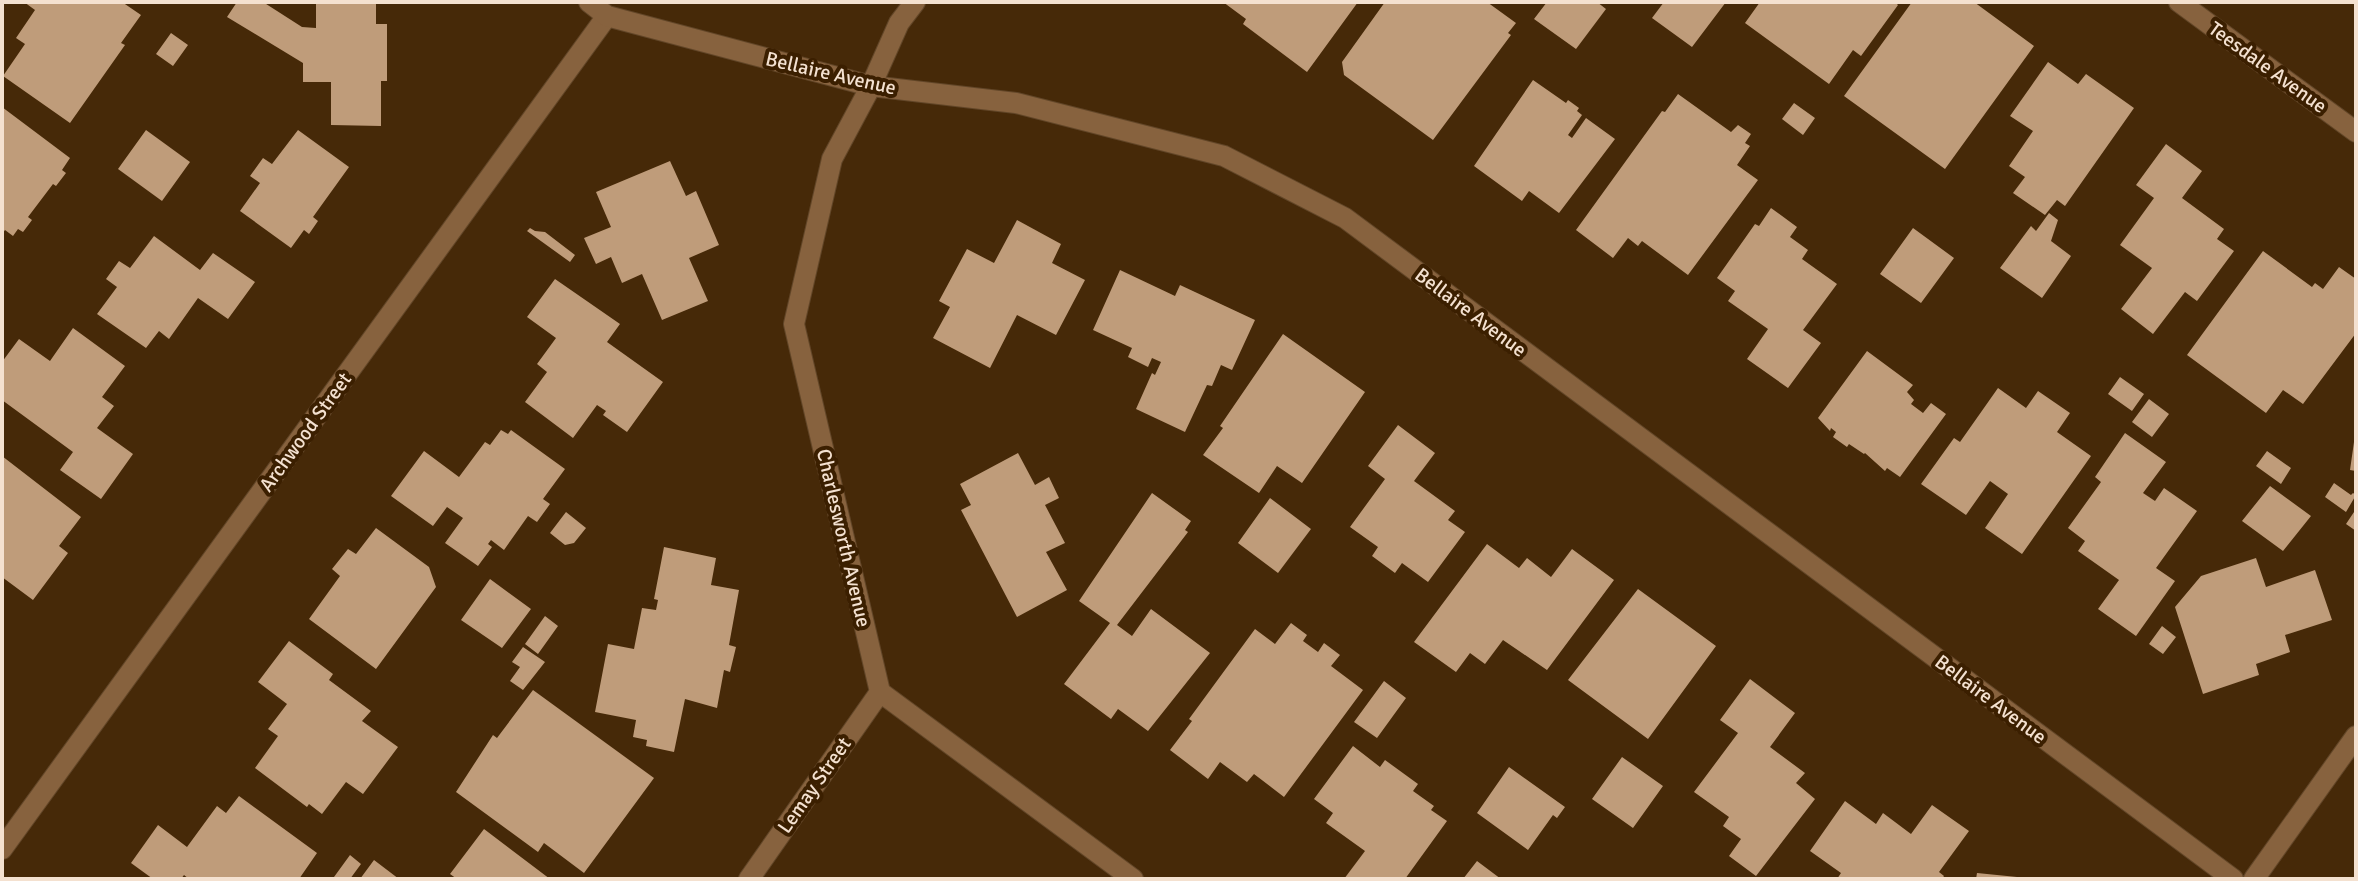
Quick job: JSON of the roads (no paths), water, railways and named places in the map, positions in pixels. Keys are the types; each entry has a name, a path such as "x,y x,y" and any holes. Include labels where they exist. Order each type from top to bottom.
{"street":[{"name":"Bellaire Avenue","path":"589,2 607,16 871,86 1016,103 1224,156 1345,218 2233,879"},
{"path":"871,86 899,23 915,2"},
{"name":"Teesdale Avenue","path":"2179,2 2356,132"},
{"name":"Archwood Street","path":"2,849 607,16"},
{"name":"Charlesworth Avenue","path":"871,86 832,159 794,324 880,692"},
{"path":"880,692 1133,879"},
{"name":"Lemay Street","path":"749,879 880,692"},
{"path":"2254,879 2356,736"}]}
